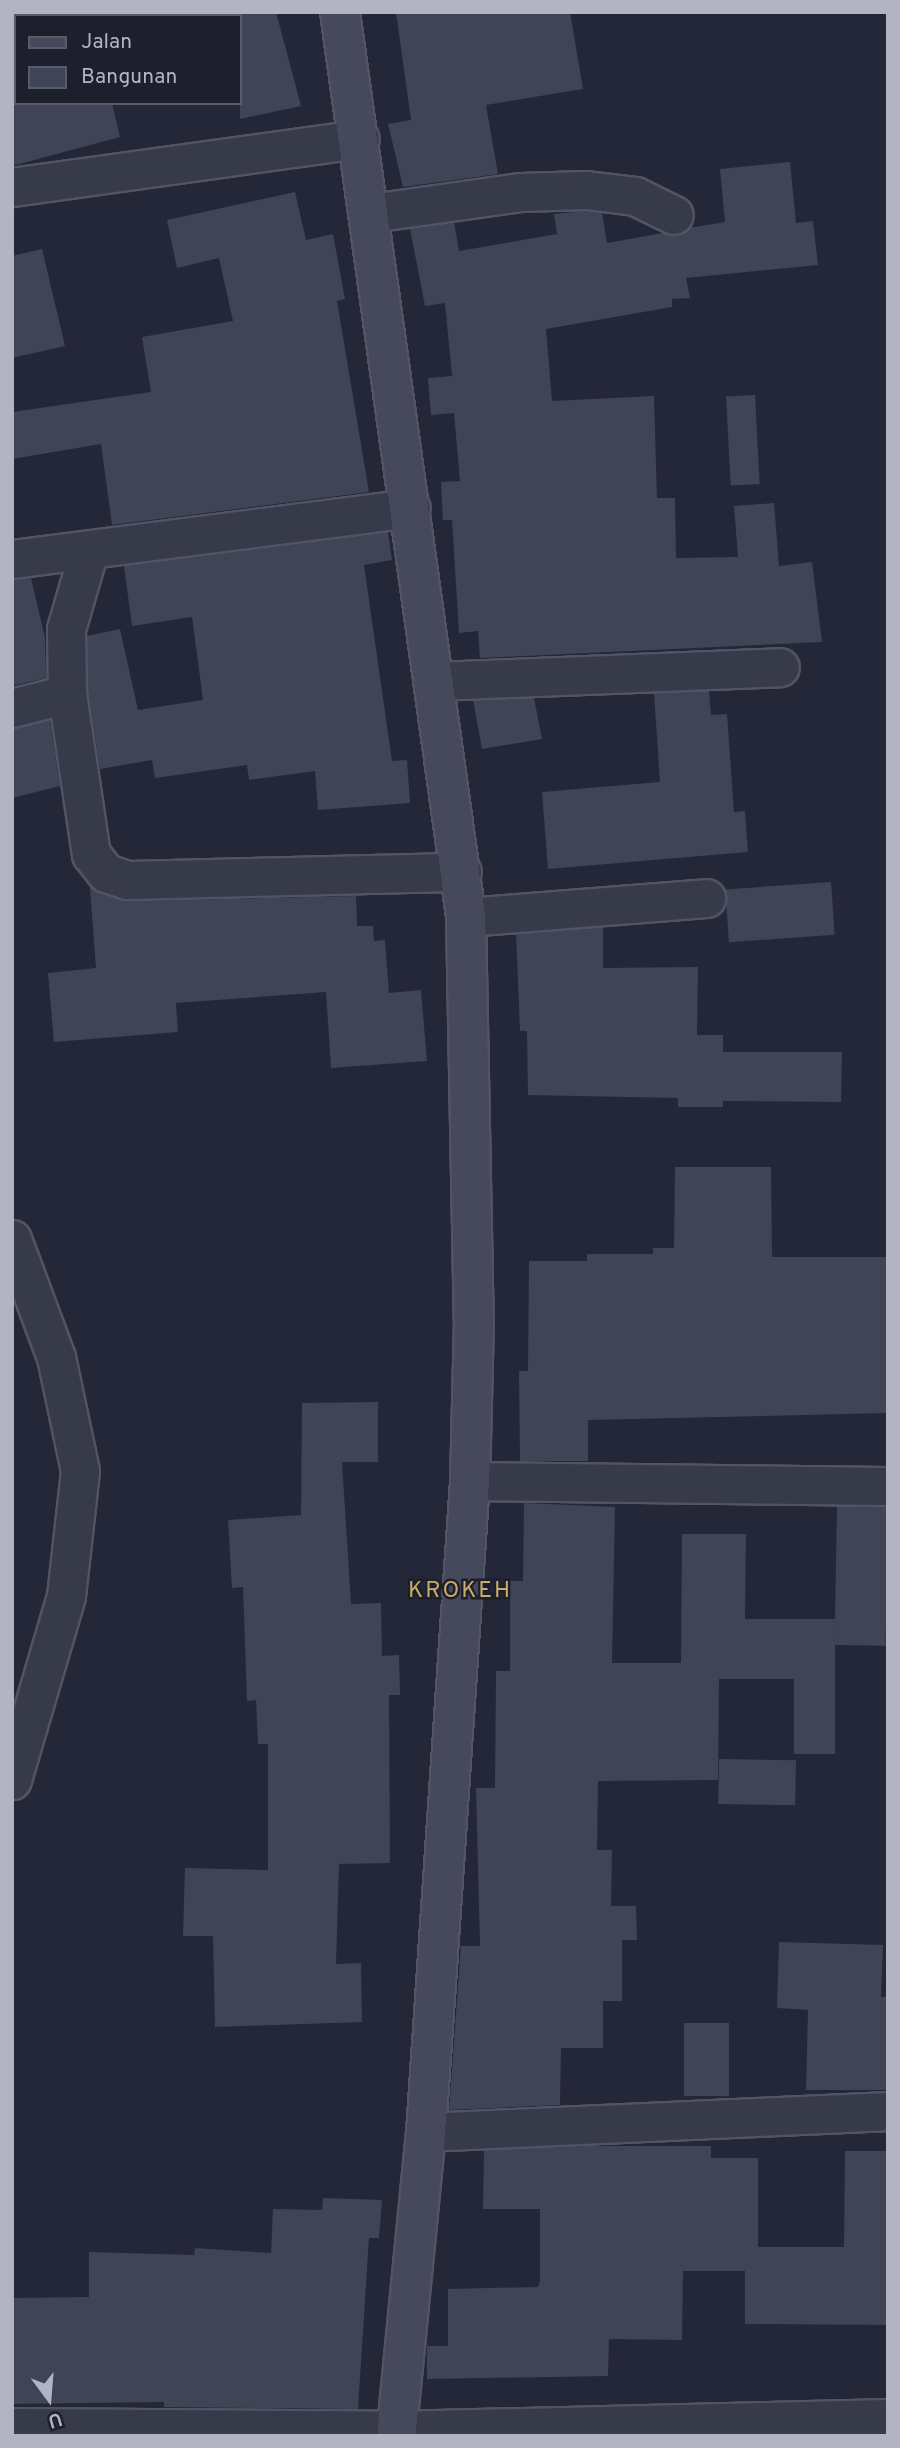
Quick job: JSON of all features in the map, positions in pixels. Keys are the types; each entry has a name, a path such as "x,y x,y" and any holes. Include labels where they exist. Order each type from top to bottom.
{"main road":[{"path":"341,12 462,872 466,917 474,1320 470,1481 426,2132 396,2433"}],"street":[{"path":"12,187 360,139"},
{"path":"371,214 520,192 586,190 635,196 674,215"},
{"path":"12,559 411,508"},
{"path":"89,550 66,629 67,694 91,854 106,873 127,880 462,872"},
{"path":"435,681 780,667"},
{"path":"12,708 67,694"},
{"path":"466,917 706,898"},
{"path":"12,1239 56,1357 80,1471 66,1596 12,1780"},
{"path":"470,1481 888,1486"},
{"path":"426,2132 888,2111"},
{"path":"12,2427 396,2433 888,2418"}],"building":[{"path":"276,12 301,106 240,119 240,14"},
{"path":"396,12 570,12 583,89 486,105 498,174 403,187 388,124 411,120"},
{"path":"12,103 112,105 120,137 12,166"},
{"path":"790,162 796,223 813,221 818,265 686,278 690,298 672,299 672,307 546,329 552,401 654,396 657,498 675,498 676,558 738,557 734,506 774,503 779,566 812,562 822,642 480,658 478,631 459,633 452,520 443,520 441,482 460,481 454,413 431,415 428,378 452,376 445,303 425,306 410,229 454,222 459,251 557,234 554,214 585,211 602,213 607,243 663,233 676,236 689,228 725,222 720,169"},
{"path":"295,192 306,240 333,234 345,299 337,301 369,492 112,525 101,444 12,459 12,412 151,392 142,337 233,321 219,258 177,268 167,220"},
{"path":"42,249 65,346 12,358 12,256"},
{"path":"755,395 760,484 731,485 726,397"},
{"path":"388,532 392,560 364,565 392,761 407,760 410,803 318,810 315,771 249,780 247,765 155,778 152,760 100,769 88,692 87,636 120,629 138,710 203,700 192,617 132,626 124,566"},
{"path":"31,578 45,638 46,678 12,686 12,580"},
{"path":"709,691 711,715 727,714 734,812 745,811 748,852 548,869 542,792 660,782 654,693"},
{"path":"534,698 542,739 482,749 473,700"},
{"path":"50,720 60,786 12,798 12,728"},
{"path":"831,882 835,935 729,942 725,889"},
{"path":"90,888 128,901 356,896 357,926 373,926 374,941 385,940 389,993 421,990 427,1061 331,1068 326,992 176,1003 178,1032 54,1042 48,973 96,968"},
{"path":"603,927 603,968 698,967 697,1035 723,1035 723,1052 842,1052 841,1102 723,1101 723,1107 678,1107 678,1098 528,1095 527,1031 520,1031 516,934"},
{"path":"675,1167 771,1167 772,1257 888,1257 888,1413 588,1420 588,1461 520,1461 519,1371 528,1371 529,1261 587,1261 587,1254 653,1254 653,1248 674,1248"},
{"path":"378,1402 378,1462 342,1462 351,1604 381,1603 382,1656 399,1655 400,1695 389,1695 390,1863 339,1864 336,1964 361,1963 362,2022 215,2027 213,1936 183,1936 185,1868 268,1870 268,1744 258,1744 256,1700 247,1701 243,1587 232,1588 228,1520 301,1515 302,1403"},
{"path":"524,1503 615,1507 612,1663 681,1663 682,1534 746,1534 745,1619 835,1619 835,1754 794,1754 794,1679 719,1679 718,1780 598,1781 597,1850 612,1850 611,1906 636,1906 637,1940 622,1940 622,2001 603,2001 603,2048 561,2048 560,2105 449,2110 461,1946 480,1946 476,1788 495,1788 496,1671 510,1671 510,1581 523,1581"},
{"path":"837,1506 888,1507 886,1646 835,1645"},
{"path":"719,1759 796,1760 795,1805 718,1804"},
{"path":"779,1942 883,1945 881,1997 888,1997 888,2090 806,2090 808,2010 777,2008"},
{"path":"684,2023 729,2023 729,2096 684,2096"},
{"path":"587,2146 711,2146 711,2158 758,2158 758,2247 844,2247 845,2151 888,2151 888,2325 745,2324 745,2271 683,2271 682,2340 609,2339 608,2376 427,2379 427,2346 448,2346 448,2289 538,2287 540,2281 540,2209 483,2209 484,2150"},
{"path":"323,2198 382,2200 379,2238 369,2238 358,2409 164,2407 164,2402 12,2404 12,2298 89,2297 89,2252 194,2255 195,2248 271,2253 273,2209 322,2210"}],"district":[{"name":"KROKEH","path":"460,1592"}]}
